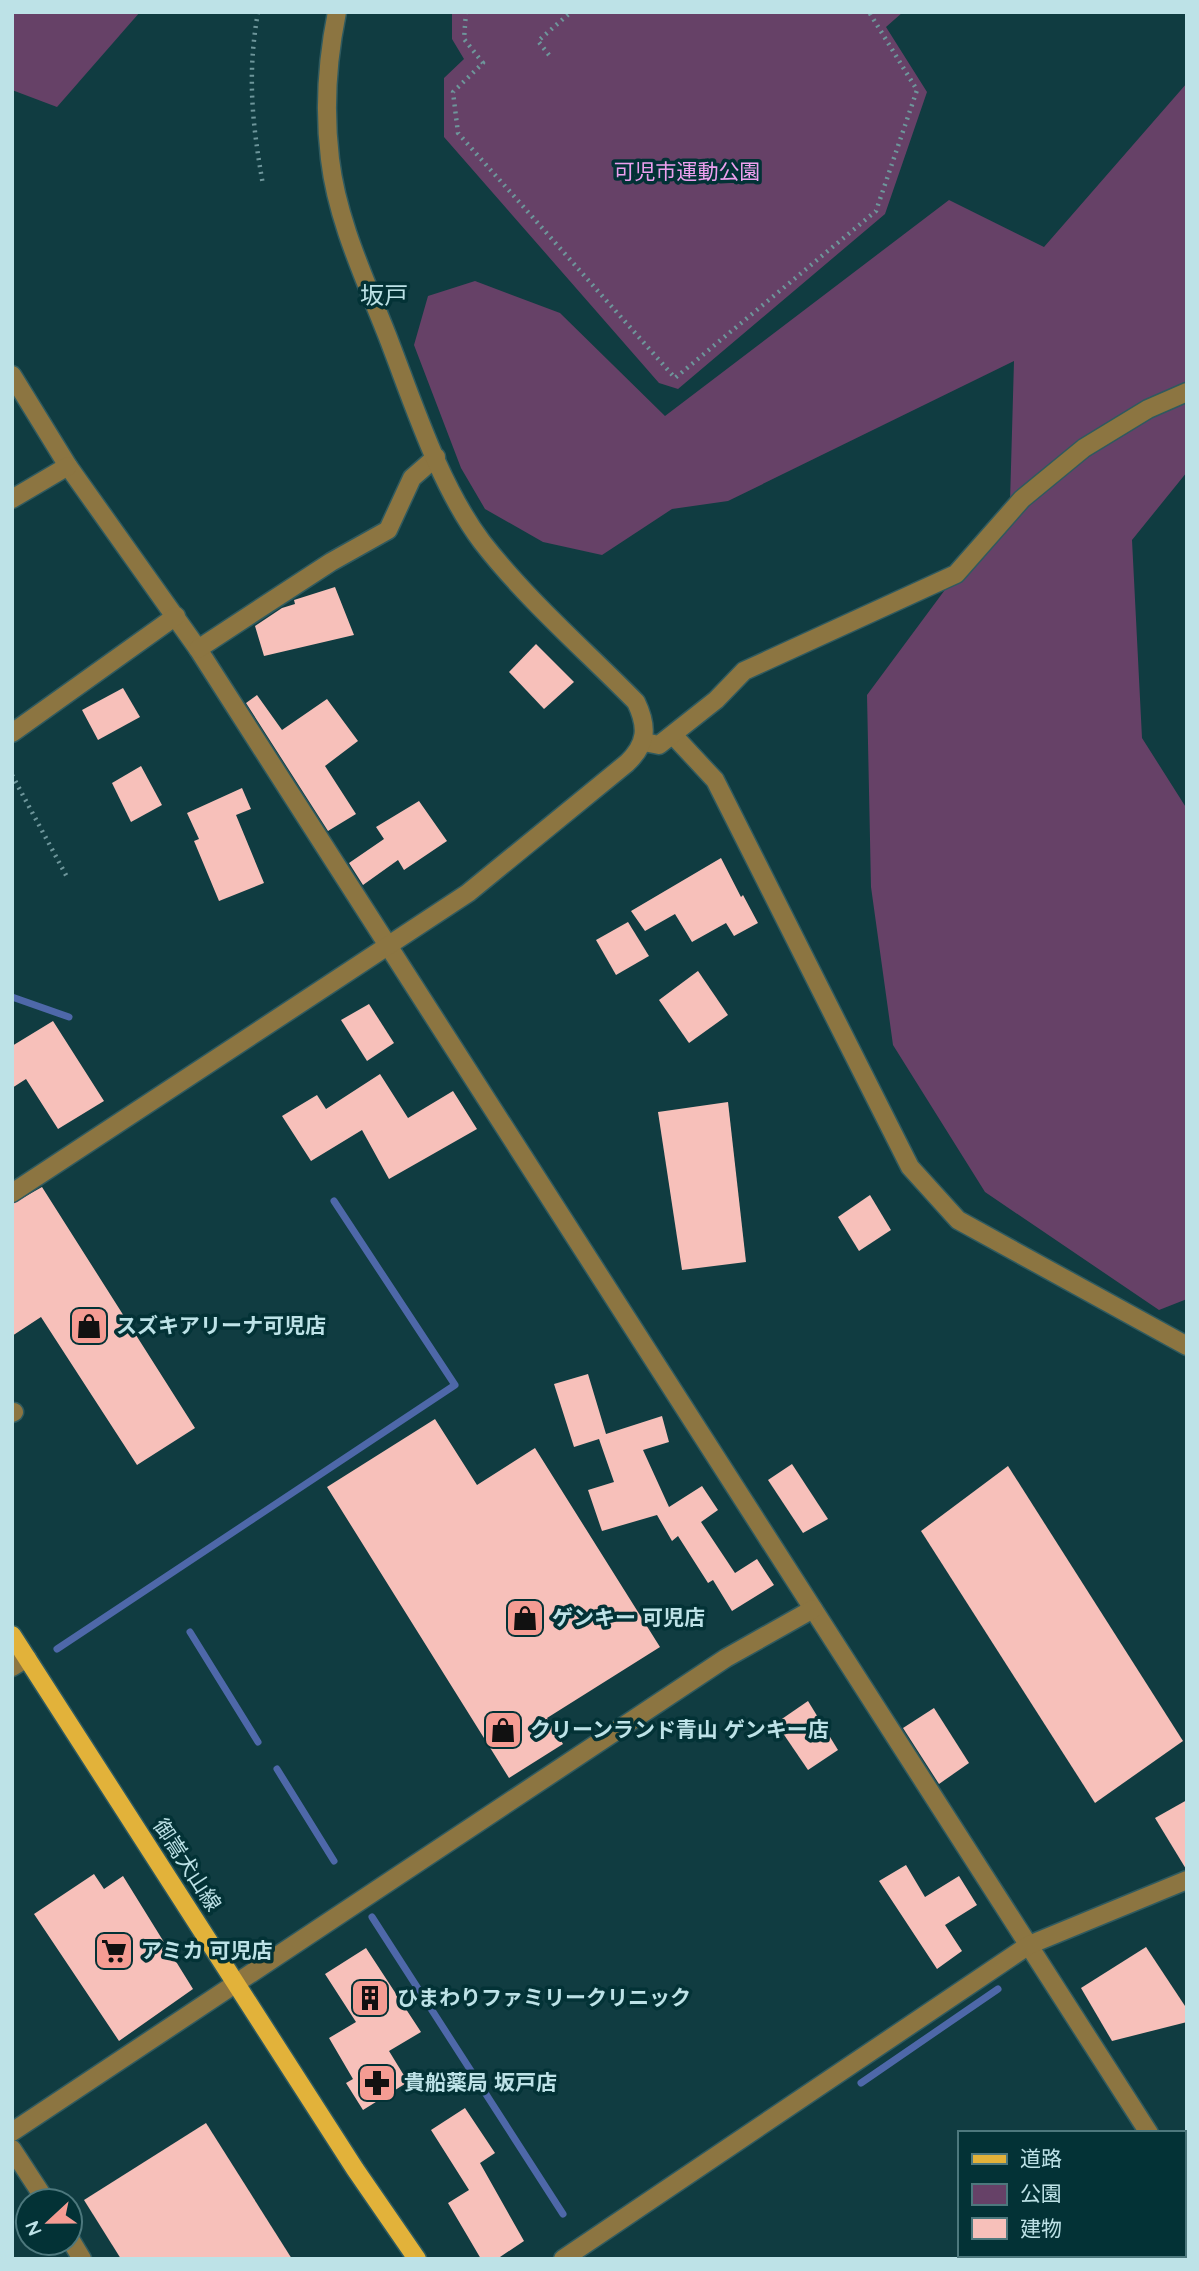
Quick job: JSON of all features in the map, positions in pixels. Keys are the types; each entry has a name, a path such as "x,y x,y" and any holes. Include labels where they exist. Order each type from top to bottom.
{"main road":[{"name":"御嵩犬山線","path":"12,1635 20,1662 237,1984 355,2169 417,2259"}],"street":[{"path":"12,1193 468,893 522,852 627,764 644,742 645,720 636,702 512,577 481,540 436,457 345,227 333,175 325,105 331,40 337,12"},
{"path":"12,375 68,466 198,649 1148,2131"},
{"path":"644,742 659,745 716,700 744,671 956,574 1022,499 1084,447 1148,409 1187,392"},
{"path":"198,649 331,562 388,530 412,478 436,457"},
{"path":"12,499 68,466"},
{"path":"12,733 176,616"},
{"path":"673,735 715,780 910,1167 958,1220 1187,1346"},
{"path":"12,2132 726,1658 813,1609"},
{"path":"563,2259 1029,1945 1187,1880"},
{"path":"12,2149 37,2187"}],"path":[{"path":"258,12 250,55 252,108 263,185"},
{"path":"466,12 464,39 483,63 453,92 458,133 676,378 876,211 917,90 869,12"},
{"path":"549,54 538,41 571,12"},
{"path":"12,775 67,877"}],"green space":[{"path":"12,12 140,12 57,107 12,90"},
{"name":"可児市運動公園","path":"452,12 903,12 886,27 927,92 885,214 678,389 659,383 444,137 444,78 464,59 452,39"},
{"path":"1187,83 1187,472 1132,540 1142,738 1187,809 1187,1299 1159,1310 985,1192 893,1045 871,887 867,695 1010,502 1014,361 728,501 672,509 602,555 543,542 485,509 461,468 414,345 428,296 475,281 560,313 665,416 949,200 1044,247"}],"building":[{"path":"335,587 354,635 264,656 255,626 282,608 295,604 294,600"},
{"path":"536,644 574,682 544,709 509,672"},
{"path":"123,688 140,717 98,740 82,710"},
{"path":"257,695 282,730 327,699 358,741 325,766 356,814 328,831 246,703"},
{"path":"141,766 162,805 131,822 112,783"},
{"path":"242,788 251,809 236,815 264,883 219,901 194,841 199,839 187,813"},
{"path":"419,801 447,841 404,870 398,860 363,885 349,863 384,839 376,827"},
{"path":"721,858 758,923 734,936 726,923 692,942 675,914 645,931 631,911"},
{"path":"628,922 649,956 616,975 596,940"},
{"path":"698,971 728,1015 689,1043 659,1000"},
{"path":"369,1004 394,1043 367,1061 341,1020"},
{"path":"53,1021 104,1101 58,1129 26,1079 12,1088 12,1046"},
{"path":"380,1074 408,1118 453,1091 477,1129 389,1179 362,1130 311,1161 282,1116 317,1095 326,1109"},
{"path":"728,1102 746,1262 682,1270 658,1112"},
{"name":"スズキアリーナ可児店","path":"42,1187 195,1428 137,1465 41,1317 12,1336 12,1204"},
{"path":"870,1195 891,1230 859,1251 838,1217"},
{"path":"588,1374 606,1434 662,1416 669,1442 643,1450 669,1507 702,1486 718,1510 701,1522 735,1573 757,1559 774,1585 732,1611 713,1580 708,1583 678,1536 672,1541 657,1515 602,1531 588,1490 614,1482 599,1439 574,1447 554,1384"},
{"name":"ゲンキー 可児店","path":"435,1419 477,1485 535,1448 660,1647 547,1718 563,1744 509,1778 327,1487"},
{"path":"792,1464 828,1519 803,1533 768,1480"},
{"path":"1008,1466 1183,1741 1095,1803 921,1531"},
{"path":"808,1701 838,1750 808,1770 776,1723"},
{"path":"934,1708 969,1763 939,1784 903,1728"},
{"path":"1187,1800 1187,1869 1186,1869 1155,1818"},
{"path":"906,1865 925,1897 959,1876 977,1905 945,1925 962,1951 937,1969 879,1881"},
{"name":"アミカ 可児店","path":"94,1874 104,1889 123,1876 193,1989 119,2041 34,1914"},
{"path":"1146,1947 1187,2009 1187,2022 1112,2041 1081,1988"},
{"name":"ひまわりファミリークリニック","path":"366,1948 421,2032 389,2051 408,2082 363,2110 346,2083 353,2079 329,2038 356,2022 325,1974"},
{"path":"465,2108 495,2153 480,2163 524,2241 497,2259 481,2259 448,2203 469,2190 431,2130"},
{"path":"206,2123 292,2259 121,2259 84,2200"}],"waterway":[{"path":"12,997 69,1017"},
{"path":"57,1649 455,1385 334,1201"},
{"path":"190,1632 258,1742"},
{"path":"277,1769 334,1861"},
{"path":"372,1917 563,2214"},
{"path":"861,2083 998,1989"}],"place":[{"name":"スズキアリーナ可児店","path":"89,1326"},
{"name":"ゲンキー 可児店","path":"525,1618"},
{"name":"クリーンランド青山 ゲンキー店","path":"503,1730"},
{"name":"アミカ 可児店","path":"114,1951"},
{"name":"ひまわりファミリークリニック","path":"370,1998"},
{"name":"貴船薬局 坂戸店","path":"377,2083"}],"district":[{"name":"坂戸","path":"384,296"}]}
